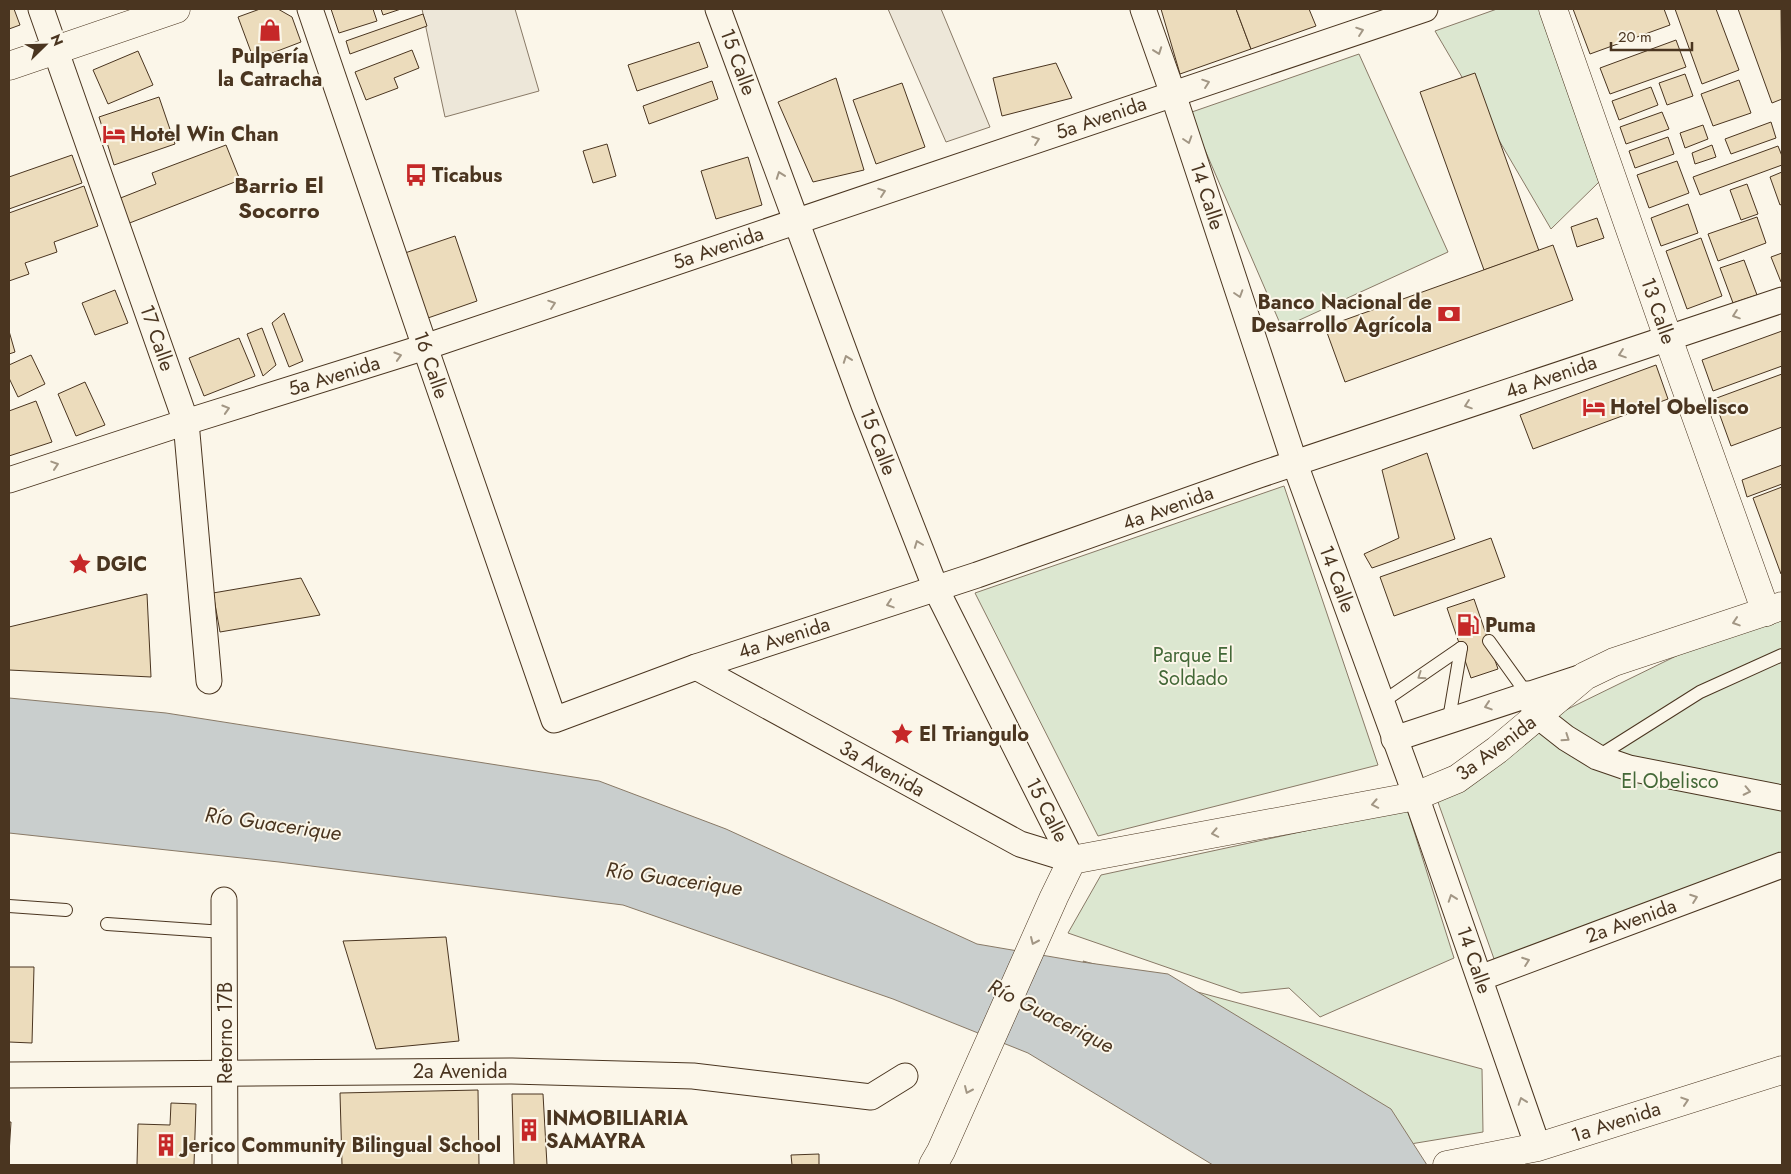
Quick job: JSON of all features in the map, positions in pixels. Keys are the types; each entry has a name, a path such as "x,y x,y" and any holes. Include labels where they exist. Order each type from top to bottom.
{"main road":[{"path":"9,66 176,9"},
{"name":"13 Calle","path":"1553,9 1668,338 1774,609"},
{"name":"3a Avenida","path":"1072,860 1416,796 1457,780 1497,750 1532,705 1585,676 1614,662 1774,609"},
{"path":"937,1158 1054,896 1072,860"},
{"name":"1a Avenida","path":"1448,1165 1538,1147 1782,1070"}],"street":[{"name":"17 Calle","path":"41,9 186,422 209,681"},
{"name":"16 Calle","path":"310,9 554,720"},
{"name":"15 Calle","path":"718,9 864,405 936,589 1072,860"},
{"name":"14 Calle","path":"1143,9 1173,94 1295,464 1416,796 1538,1147"},
{"name":"5a Avenida","path":"9,480 425,347 1425,9"},
{"name":"4a Avenida","path":"554,720 696,667 936,589 1295,464 1782,300"},
{"name":"3a Avenida","path":"696,667 1020,844 1072,860"},
{"path":"1394,739 1449,719 1532,705 1566,738 1597,757 1629,768 1782,798"},
{"name":"2a Avenida","path":"1480,978 1782,865"},
{"name":"Retorno 17B","path":"224,900 225,1165"},
{"name":"2a Avenida","path":"9,1075 512,1071 693,1076 871,1097 905,1076"}],"lane":[{"path":"1489,641 1532,705"},
{"path":"1381,703 1461,648 1449,719"},
{"path":"1597,757 1700,692 1782,655"},
{"path":"9,906 66,910"},
{"path":"107,924 224,932"}],"green space":[{"path":"1497,9 1542,9 1599,182 1551,229 1435,31"},
{"path":"1359,54 1448,252 1282,328 1189,113"},
{"name":"Parque El Soldado","path":"1284,486 1378,765 1098,836 975,593"},
{"name":"El Obelisco","path":"1782,607 1782,853 1498,970 1429,777 1766,612"},
{"path":"1407,809 1454,958 1320,1017 1289,988 1241,993 1068,933 1101,875"},
{"path":"1083,961 1482,1069 1483,1132 1362,1152 1102,1002"}],"shaded area":[{"path":"422,9 515,9 539,91 445,117"},
{"path":"888,9 941,9 990,127 946,142"}],"water":[{"name":"Río Guacerique","path":"9,698 166,713 599,781 726,829 977,944 1168,974 1391,1109 1427,1165 1213,1165 1028,1053 893,999 623,905 279,862 9,833"}],"building":[{"path":"9,9 14,9 20,25 9,29"},
{"name":"Pulpería la Catracha","path":"260,9 278,9 292,17 301,42 254,60 238,17"},
{"path":"331,9 373,9 377,21 339,33"},
{"path":"381,9 401,9 383,15"},
{"path":"1161,9 1236,9 1251,49 1180,74"},
{"path":"1236,9 1309,9 1316,26 1251,49"},
{"path":"1573,9 1664,9 1670,25 1590,54"},
{"path":"1675,9 1716,9 1739,70 1702,84"},
{"path":"1738,9 1781,9 1782,99 1772,103"},
{"path":"423,14 427,26 350,54 346,41"},
{"path":"1676,40 1686,67 1610,94 1600,68"},
{"path":"699,42 708,67 637,91 628,65"},
{"path":"412,50 419,68 394,78 398,88 366,100 355,72"},
{"path":"138,51 153,85 108,104 93,70"},
{"path":"1056,63 1072,98 1002,116 993,78"},
{"name":"Banco Nacional de Desarrollo Agrícola","path":"1475,73 1539,251 1484,270 1420,92"},
{"path":"1685,74 1693,96 1667,105 1659,83"},
{"path":"836,78 864,170 813,182 778,102"},
{"path":"1739,80 1751,113 1713,126 1701,94"},
{"path":"712,81 718,99 649,124 643,106"},
{"path":"902,83 925,147 876,164 853,100"},
{"path":"1651,87 1658,105 1619,120 1612,101"},
{"path":"159,97 175,144 114,165 99,117"},
{"path":"1662,112 1669,129 1626,144 1620,127"},
{"path":"1771,122 1776,138 1731,154 1725,139"},
{"path":"1703,125 1708,139 1685,148 1680,133"},
{"path":"1668,137 1674,154 1635,168 1629,151"},
{"path":"607,144 616,176 593,183 583,151"},
{"path":"226,145 240,180 127,224 118,199 156,184 152,173"},
{"path":"1712,145 1716,157 1695,164 1692,153"},
{"path":"1778,146 1782,156 1782,165 1700,195 1693,177"},
{"path":"72,155 82,183 9,209 9,177"},
{"path":"748,157 762,205 716,219 701,171"},
{"path":"1677,161 1689,193 1649,208 1637,175"},
{"path":"1782,172 1782,204 1780,205 1770,177"},
{"path":"1747,184 1758,214 1741,220 1730,190"},
{"path":"84,186 98,226 54,242 57,252 25,263 29,274 9,281 9,213"},
{"path":"1688,204 1698,233 1661,246 1651,218"},
{"path":"1757,217 1766,243 1718,261 1708,234"},
{"path":"1597,218 1604,238 1577,247 1571,227"},
{"path":"455,236 477,301 425,319 402,254"},
{"path":"1701,238 1722,296 1687,309 1666,251"},
{"name":"Banco Nacional de Desarrollo Agrícola","path":"1553,245 1573,300 1345,382 1325,327"},
{"path":"1782,253 1782,282 1781,282 1771,257"},
{"path":"1744,260 1757,295 1733,303 1720,268"},
{"path":"115,290 128,323 95,335 82,303"},
{"path":"284,313 303,361 289,367 272,323"},
{"path":"262,328 276,365 263,376 247,334"},
{"path":"9,331 15,352 9,354"},
{"path":"1782,331 1782,366 1713,391 1702,360"},
{"path":"239,338 255,376 204,396 189,358"},
{"path":"31,355 45,384 18,397 9,378 9,365"},
{"name":"Hotel Obelisco","path":"1656,365 1668,399 1533,449 1520,415"},
{"path":"1782,374 1782,427 1731,446 1714,399"},
{"path":"85,382 105,425 76,436 58,394"},
{"path":"36,401 52,442 9,456 9,411"},
{"path":"1427,453 1455,539 1372,568 1364,554 1399,538 1382,470"},
{"path":"1782,465 1782,484 1747,497 1742,480"},
{"path":"1782,487 1782,573 1781,574 1753,498"},
{"path":"1491,538 1505,577 1394,616 1380,577"},
{"path":"301,578 320,615 220,632 213,593"},
{"path":"147,594 151,677 9,670 9,627"},
{"name":"Puma","path":"1474,599 1498,669 1471,678 1447,608"},
{"path":"446,937 459,1041 376,1049 343,941"},
{"path":"9,967 34,967 32,1043 9,1042"},
{"path":"478,1090 479,1165 342,1165 340,1093"},
{"name":"INMOBILIARIA SAMAYRA","path":"512,1094 543,1094 547,1165 514,1165"},
{"name":"Jerico Community Bilingual School","path":"171,1103 196,1104 194,1165 137,1165 138,1124 170,1125"},
{"path":"9,1122 11,1122 9,1154"},
{"path":"819,1154 819,1165 792,1165 791,1155"}],"place":[{"name":"Pulpería la Catracha","path":"270,30"},
{"name":"Hotel Win Chan","path":"114,134"},
{"name":"Ticabus","path":"416,175"},
{"name":"Banco Nacional de Desarrollo Agrícola","path":"1449,314"},
{"name":"Hotel Obelisco","path":"1594,407"},
{"name":"DGIC","path":"80,564"},
{"name":"Puma","path":"1468,625"},
{"name":"El Triangulo","path":"902,734"},
{"name":"INMOBILIARIA SAMAYRA","path":"529,1130"},
{"name":"Jerico Community Bilingual School","path":"166,1145"}],"district":[{"name":"Barrio El Socorro","path":"279,198"}]}
